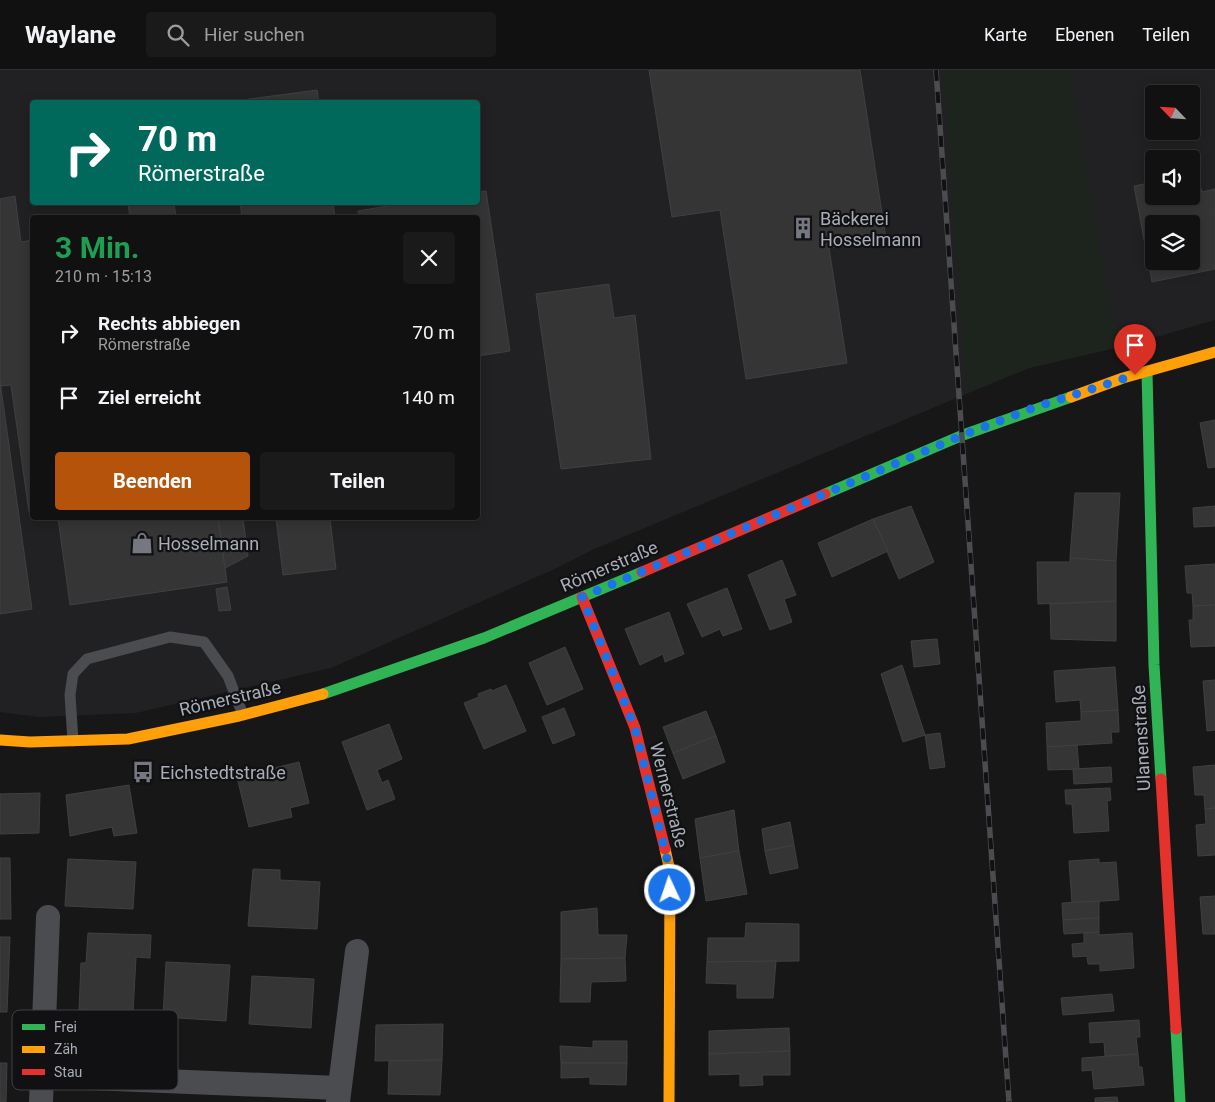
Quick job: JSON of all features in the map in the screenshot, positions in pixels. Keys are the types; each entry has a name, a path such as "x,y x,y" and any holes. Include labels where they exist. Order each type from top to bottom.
{"main road":[{"name":"Römerstraße","path":"0,740 73,741 128,739 243,715 347,687 484,638 963,435 1036,407 1215,352"},
{"name":"Ulanenstraße","path":"1147,372 1154,665 1180,1102"},
{"name":"Wernerstraße","path":"582,597 635,728 670,871 669,1102"}],"street":[{"path":"44,1010 48,917"},
{"path":"178,1085 339,1095 357,952"}],"lane":[{"path":"73,741 70,696 73,674 87,659 170,637 204,642 228,676 243,715"}],"shaded area":[{"path":"0,70 1215,70 1215,320 1132,344 1029,368 592,550 559,567 331,668 136,713 39,717 0,712"},
{"path":"944,70 1069,70 1112,316 1132,344 1029,368 967,393"}],"building":[{"name":"Bäckerei Hosselmann","path":"649,70 860,70 886,239 829,248 847,363 746,379 720,210 672,217"},
{"path":"317,90 319,100 242,100"},
{"path":"1145,184 1145,205 1200,205 1200,185 1202,192 1215,189 1215,269 1152,282 1150,270 1200,270 1200,215 1145,215 1145,245 1134,186"},
{"path":"486,191 510,351 480,356 480,215 359,215 358,211 393,205 480,205 480,192"},
{"path":"15,196 21,242 30,240 30,512 11,385 1,386 0,381 0,199"},
{"path":"128,205 174,205 176,215 130,215"},
{"path":"240,205 333,205 335,215 242,215"},
{"path":"609,284 614,318 635,315 651,459 561,469 536,294"},
{"path":"0,381 32,609 0,614"},
{"path":"1215,420 1215,467 1208,468 1200,423"},
{"path":"1075,493 1120,493 1116,561 1070,558"},
{"path":"911,506 934,562 899,579 873,519"},
{"path":"1215,506 1215,526 1194,527 1193,508"},
{"path":"873,519 888,551 832,577 818,543"},
{"name":"Hosselmann","path":"58,520 218,520 227,582 70,605"},
{"path":"218,520 243,520 248,556 225,568"},
{"path":"276,520 330,520 336,569 283,575"},
{"path":"1070,558 1116,561 1116,601 1038,604 1037,562 1070,562"},
{"path":"782,560 796,595 784,599 792,622 770,630 748,575"},
{"path":"1215,564 1215,605 1193,606 1192,593 1187,593 1185,566"},
{"path":"227,587 231,610 219,611 216,589"},
{"path":"727,588 742,629 723,636 720,629 702,637 687,604"},
{"path":"1116,601 1116,641 1051,639 1050,604"},
{"path":"1215,605 1215,646 1191,647 1189,620 1193,620 1193,606"},
{"path":"669,612 684,654 665,662 663,654 640,665 625,629"},
{"path":"937,639 940,664 914,667 911,641"},
{"path":"565,647 583,689 547,705 529,663"},
{"path":"902,665 925,735 903,742 881,674"},
{"path":"1115,667 1118,710 1081,712 1080,700 1056,702 1054,671"},
{"path":"1215,680 1215,730 1207,731 1203,681"},
{"path":"506,685 526,731 484,749 464,703 479,697 478,694"},
{"path":"564,708 575,735 553,744 542,717"},
{"path":"1118,710 1119,732 1111,732 1112,743 1047,747 1046,723 1081,721 1081,712"},
{"path":"706,711 716,736 673,753 663,727"},
{"path":"389,724 402,759 377,770 382,783 388,780 395,799 367,810 342,742"},
{"path":"940,733 945,767 930,769 925,735"},
{"path":"716,736 725,762 683,779 673,753"},
{"path":"1077,745 1079,769 1048,770 1047,747"},
{"path":"299,762 309,803 290,808 292,817 249,827 237,777"},
{"path":"1215,765 1215,808 1205,809 1204,795 1195,795 1193,767"},
{"path":"1111,767 1112,782 1074,784 1073,769"},
{"path":"129,785 137,833 114,836 112,827 70,836 66,795"},
{"path":"1110,788 1111,800 1107,801 1109,831 1074,833 1072,804 1066,804 1065,790"},
{"path":"40,793 39,833 0,834 0,794"},
{"path":"1215,808 1215,855 1198,856 1196,825 1206,824 1205,809"},
{"path":"734,810 739,851 700,858 695,819"},
{"path":"790,822 794,845 765,851 762,829"},
{"path":"794,845 798,868 770,874 765,851"},
{"path":"739,851 747,894 706,901 700,858"},
{"path":"0,858 10,858 11,919 0,919"},
{"path":"68,859 136,862 133,909 65,906"},
{"path":"1099,859 1099,863 1116,862 1119,900 1072,903 1069,861"},
{"path":"253,869 280,870 280,880 320,882 317,929 248,926"},
{"path":"1215,896 1215,934 1203,934 1200,897"},
{"path":"1099,901 1099,918 1063,920 1062,903"},
{"path":"597,908 598,935 627,935 625,958 561,959 561,912"},
{"path":"1099,918 1099,932 1064,934 1063,920"},
{"path":"746,923 799,924 799,961 707,962 708,938 745,938"},
{"path":"1099,932 1099,935 1132,933 1134,968 1100,971 1100,964 1088,964 1087,956 1073,957 1072,944 1084,943 1084,933"},
{"path":"88,933 151,935 150,958 136,957 133,1010 79,1010 81,963 86,963"},
{"path":"0,937 10,937 7,1012 0,1012"},
{"path":"625,958 626,981 591,982 590,1002 560,1002 561,959"},
{"path":"776,961 773,998 737,998 737,984 706,983 707,962"},
{"path":"166,962 230,965 226,1021 178,1018 178,1010 163,1010"},
{"path":"252,976 314,979 311,1028 249,1024"},
{"path":"1112,994 1114,1011 1063,1015 1061,998"},
{"path":"1139,1020 1140,1037 1136,1037 1138,1054 1105,1056 1104,1042 1090,1043 1089,1023"},
{"path":"443,1024 442,1060 375,1061 376,1025"},
{"path":"789,1028 790,1051 709,1054 709,1031"},
{"path":"593,1041 627,1041 627,1063 561,1063 560,1046 593,1048"},
{"path":"790,1051 790,1075 762,1075 763,1085 740,1086 740,1074 709,1075 709,1054"},
{"path":"1138,1054 1144,1085 1094,1089 1092,1070 1082,1071 1082,1058"},
{"path":"442,1060 440,1095 388,1094 389,1061"},
{"path":"0,1063 7,1063 6,1102 0,1102"},
{"path":"561,1063 627,1063 626,1085 590,1084 590,1077 561,1078"},
{"path":"1117,1097 1118,1102 1095,1102 1095,1098"}],"railway":[{"path":"936,70 1009,1102"}],"traffic: fast":[{"path":"1147,372 1154,665 1161,779"},
{"path":"825,494 963,435 1071,397"},
{"path":"323,694 484,638 642,572"},
{"path":"1176,1029 1180,1102"}],"traffic: slow":[{"path":"1071,397 1123,378 1215,352"},
{"path":"0,740 30,742 128,739 239,716 323,694"},
{"path":"665,849 670,871 669,1102"}],"traffic: jam":[{"path":"642,572 825,494"},
{"path":"582,597 635,728 665,849"},
{"path":"1161,779 1176,1029"}],"place":[{"name":"Bäckerei Hosselmann","path":"803,228"},
{"name":"Hosselmann","path":"142,543"},
{"name":"Eichstedtstraße","path":"143,772"}],"route":[{"path":"670,890 670,871 635,728 582,597 963,435 1036,407 1135,375"}]}
